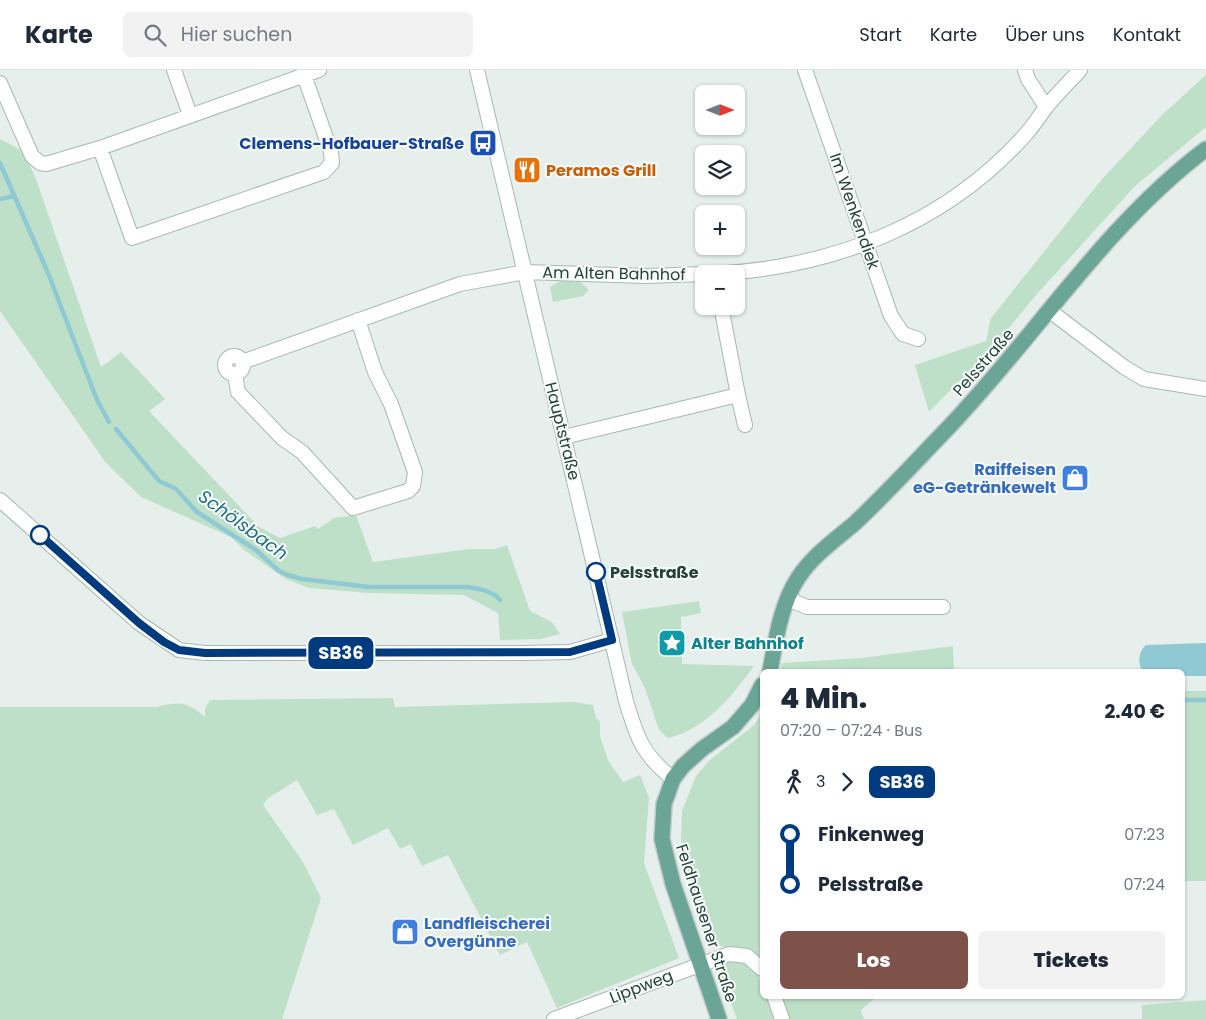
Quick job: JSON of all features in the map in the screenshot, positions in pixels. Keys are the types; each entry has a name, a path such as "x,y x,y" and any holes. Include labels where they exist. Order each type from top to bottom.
{"main road":[{"name":"Pelsstraße","path":"770,669 781,613 798,578 819,553 855,522 949,427 1050,311 1120,226 1171,175 1206,148"},
{"path":"673,779 683,766 702,749 733,727 752,705 760,689"},
{"name":"Feldhausener Straße","path":"673,779 664,804 662,838 673,884 719,1019"}],"street":[{"path":"174,70 190,115"},
{"name":"Hauptstraße","path":"477,70 625,697 639,742 654,763 673,779"},
{"name":"Im Wenkendiek","path":"806,70 891,316 903,334 918,339"},
{"path":"1025,70 1028,79 1046,107"},
{"path":"745,270 773,267 867,244 939,207 978,180 1027,134 1046,107 1080,70"},
{"path":"0,83 32,156 40,163 52,163 100,148 315,72 332,163 324,172 132,238 100,148"},
{"name":"Am Alten Bahnhof","path":"358,320 375,372 391,404 415,472 414,484 408,491 353,508 302,452 282,438 238,392 235,374 226,370 226,362 230,358 235,357 242,362 358,320 460,284 525,272 646,276 695,274"},
{"path":"1050,311 1124,368 1144,379 1206,389"},
{"path":"723,315 745,425"},
{"path":"564,437 738,395"},
{"path":"0,500 139,623 179,650 205,653 570,652 612,640"},
{"path":"788,599 807,607 943,607"},
{"name":"Lippweg","path":"554,1019 729,954 747,956 760,966"},
{"path":"775,999 782,1019"}],"green space":[{"path":"1206,75 1206,127 1135,186 1036,295 996,344 929,412 915,365 986,341 991,318 1102,179 1163,114"},
{"path":"0,139 24,152 36,179 101,367 121,352 165,399 149,411 259,527 280,538 315,526 318,529 334,518 356,515 373,562 469,549 495,549 507,545 530,611 552,622 560,634 540,639 500,640 498,613 464,595 368,593 309,588 286,579 244,550 231,537 141,497 106,463 0,311"},
{"path":"560,281 579,281 589,290 583,296 553,302 550,287"},
{"path":"699,601 701,613 681,617 682,664 754,666 717,710 694,727 668,738 659,730 645,688 632,664 622,612"},
{"path":"953,646 954,669 780,669 782,663 862,658"},
{"path":"1185,691 1206,691 1206,881 1185,881"},
{"path":"393,698 395,707 574,702 593,705 596,718 600,722 600,736 608,760 623,782 640,775 649,798 644,863 679,958 557,1008 527,942 500,955 448,855 422,866 411,844 400,849 388,828 353,845 334,809 317,815 297,780 267,799 263,805 303,862 321,898 282,1019 0,1019 0,707 156,707 183,704 193,708 205,717 205,709 210,700"},
{"path":"760,716 760,959 740,950 715,946 702,930 681,841 682,811 696,776 710,760 754,725"},
{"path":"726,961 735,961 748,965 753,969 760,980 760,999 768,999 775,1019 737,1019 718,965"},
{"path":"782,999 874,999 861,1010 864,1019 790,1019"},
{"path":"1206,1000 1206,1019 1142,1019 1142,1005"}],"water":[{"path":"1206,643 1206,676 1185,676 1185,669 1141,669 1141,651 1146,645"}],"waterway":[{"name":"Schölsbach","path":"0,163 48,273 97,400 109,422"},
{"path":"0,199 14,196"},
{"name":"Schölsbach","path":"116,429 159,481 176,489 197,512 256,550 279,571 302,579 369,587 468,587 484,590 495,595 500,600"},
{"name":"Schölsbach","path":"1185,700 1206,700"}],"bus line":[{"name":"SB36","path":"40,535 139,623 164,642 179,650 205,653 570,652 612,640 596,572"}],"place":[{"name":"Clemens-Hofbauer-Straße","path":"483,143"},
{"name":"Peramos Grill","path":"527,170"},
{"name":"Raiffeisen eG-Getränkewelt","path":"1075,478"},
{"name":"Pelsstraße","path":"596,572"},
{"name":"Alter Bahnhof","path":"672,643"},
{"name":"Landfleischerei Overgünne","path":"405,932"}]}
